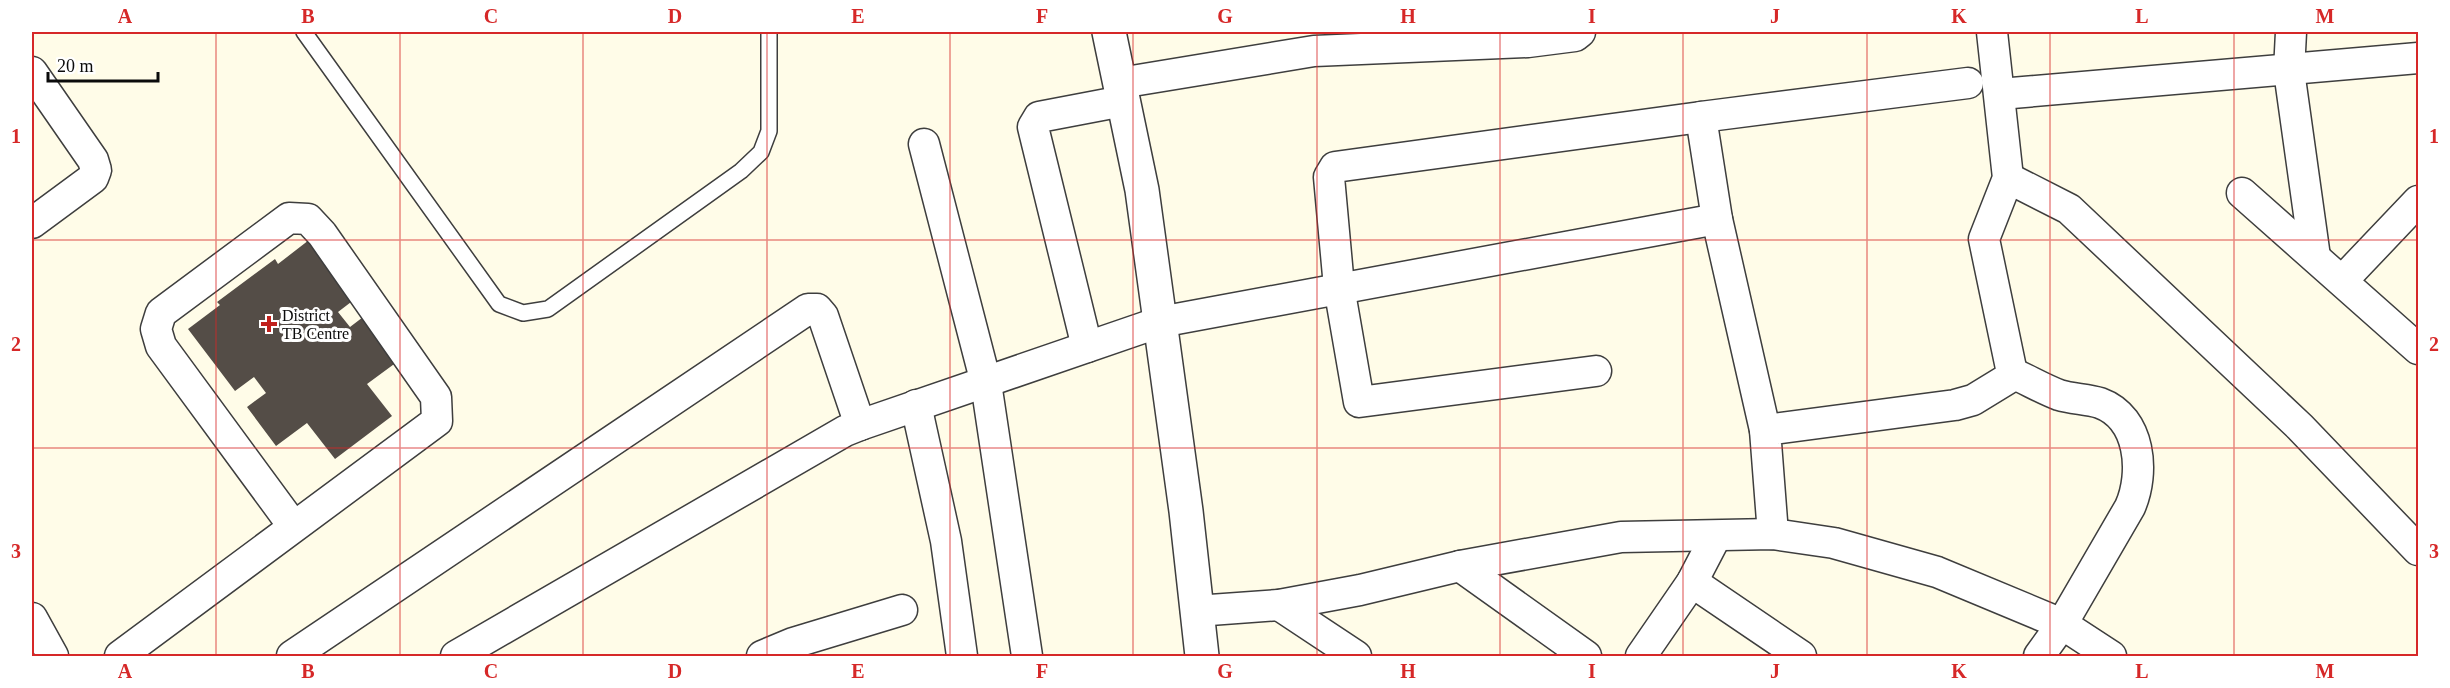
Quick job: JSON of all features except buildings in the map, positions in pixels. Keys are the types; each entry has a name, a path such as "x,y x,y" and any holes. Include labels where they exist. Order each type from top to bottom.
{"street":[{"path":"1109,32 1142,190 1186,512 1202,657"},
{"path":"1087,347 1033,127 1039,117 1122,92 1312,41 1528,42 1575,36 1580,32"},
{"path":"1765,430 1955,405 1973,400 2009,378 2012,373 2013,367 1984,239 2008,178 1992,32"},
{"path":"2291,32 2289,70 2315,257"},
{"path":"2000,94 2418,58"},
{"path":"32,72 93,160 96,170 93,178 32,223"},
{"path":"1596,371 1359,402 1340,287 1329,177 1335,167 1968,83"},
{"path":"1701,117 1717,219 1765,430 1773,534"},
{"path":"924,144 986,382 1026,657"},
{"path":"2008,178 2069,209 2300,427 2418,550"},
{"path":"2242,193 2418,349"},
{"path":"2342,281 2418,201"},
{"path":"120,657 437,421 436,397 322,234 308,219 290,218 161,313 156,329 161,346 294,527"},
{"path":"456,657 501,644 844,431 916,405 1160,322 1717,219"},
{"path":"292,657 493,519 808,309 817,309 823,316 860,425"},
{"path":"2012,373 2061,395 2102,404 2122,418 2134,436 2138,461 2136,493 2062,624 2039,657"},
{"path":"916,405 946,541 962,657"},
{"path":"1196,611 1279,605 1360,590 1460,566 1621,537 1773,534 1834,543 1937,572 2062,624 2111,657"},
{"path":"1641,657 1692,582 1716,536"},
{"path":"1460,566 1586,657"},
{"path":"1692,582 1801,657"},
{"path":"1279,605 1356,657"},
{"path":"762,657 793,643 902,610"},
{"path":"32,618 53,657"}],"lane":[{"path":"304,32 500,304 523,313 548,309 741,171 761,152 769,131 769,32"}],"place":[{"name":"District TB Centre","path":"269,324"}]}
